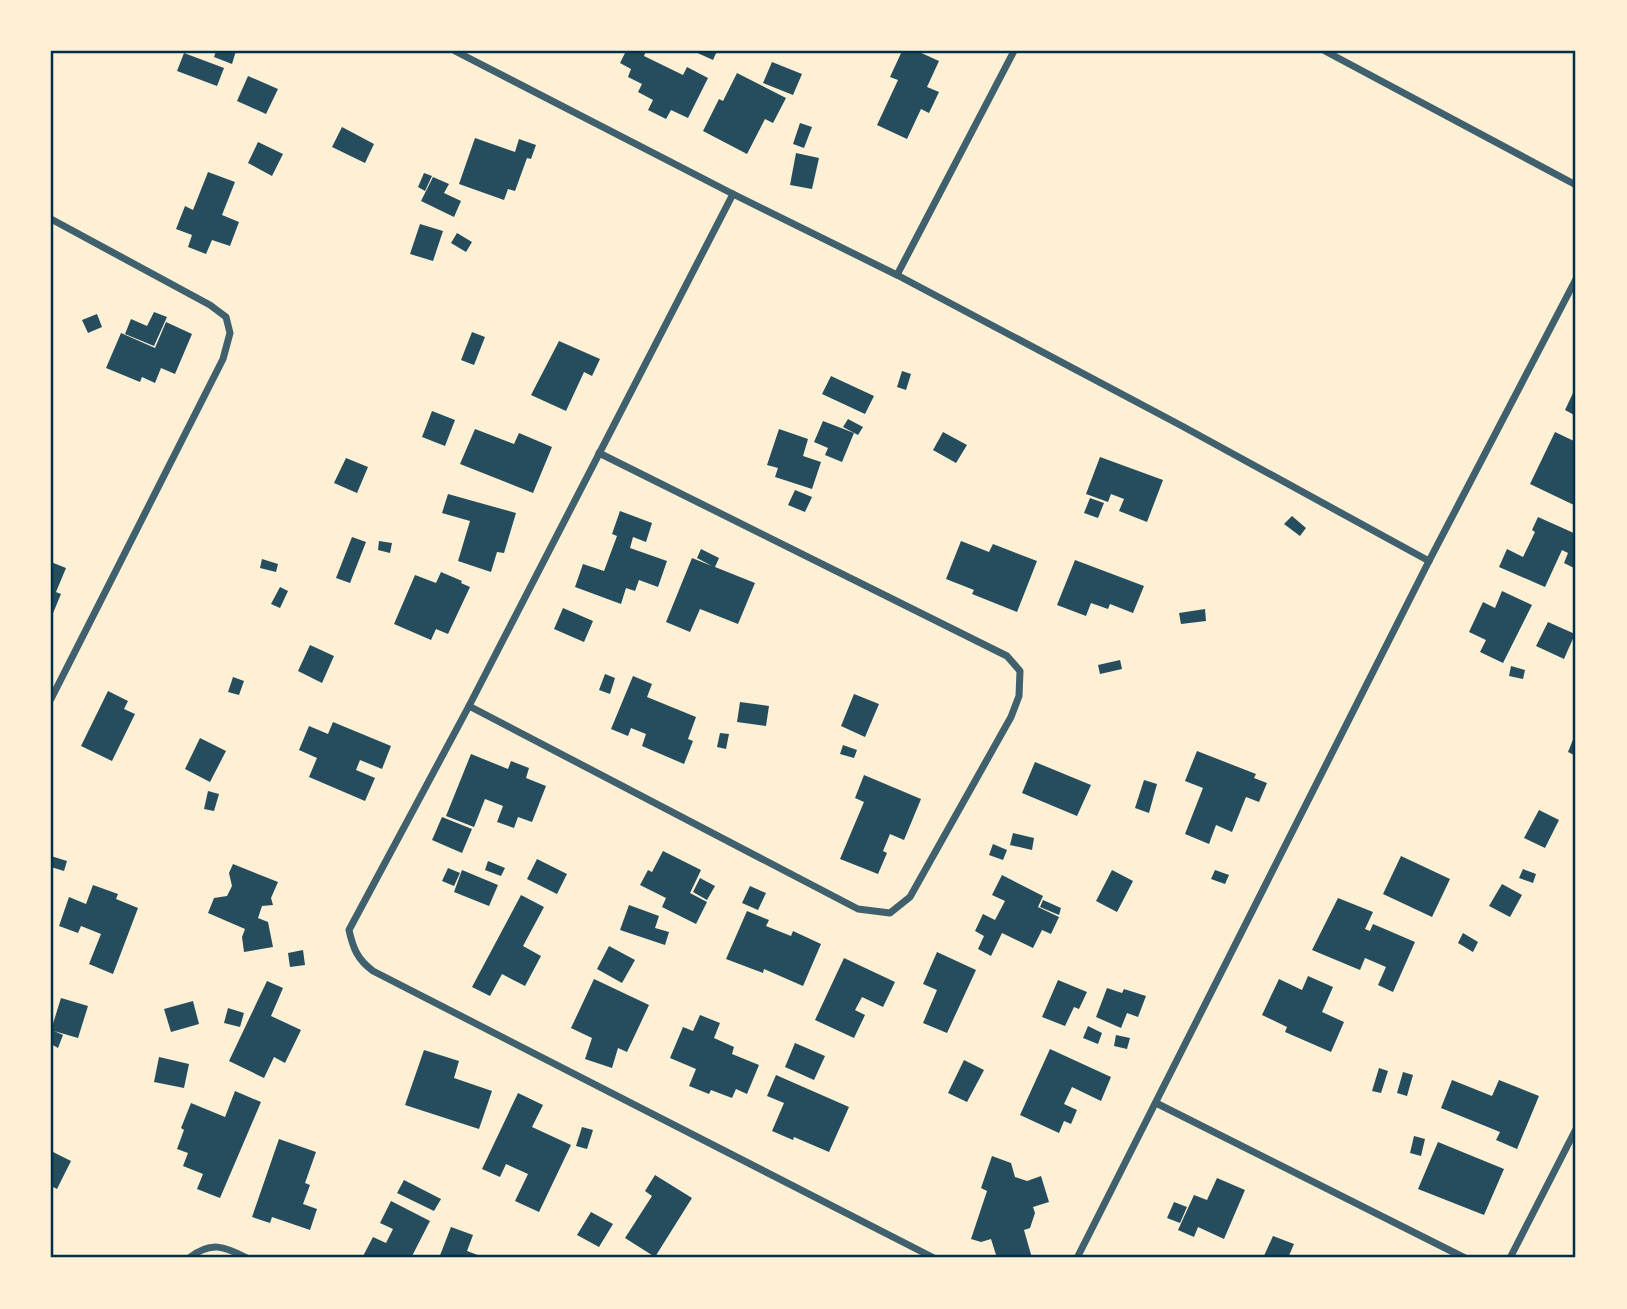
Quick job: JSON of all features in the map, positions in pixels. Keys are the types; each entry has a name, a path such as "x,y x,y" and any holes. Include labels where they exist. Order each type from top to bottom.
{"street":[{"path":"454,51 897,275 1429,561"},
{"path":"897,275 1014,51"},
{"path":"1325,51 1576,185"},
{"path":"1343,61 1348,51"},
{"path":"733,194 469,706 349,930 353,950 361,962 373,971 934,1258"},
{"path":"51,219 210,305 226,317 229,333 223,359 51,699"},
{"path":"1077,1258 1429,561 1576,279"},
{"path":"469,706 858,909 890,913 910,897 1011,717 1019,696 1020,671 1007,656 599,453"},
{"path":"1156,1103 1465,1258"},
{"path":"1510,1258 1576,1129"},
{"path":"189,1258 205,1248 223,1246 247,1258"}],"building":[{"path":"216,51 236,51 232,64 214,57"},
{"path":"626,51 646,51 644,56 683,75 687,67 708,78 688,118 671,110 666,119 648,110 653,100 638,92 642,84 628,77 631,69 620,63"},
{"path":"693,51 717,51 713,60"},
{"path":"902,51 917,51 939,61 927,87 939,92 929,113 921,109 907,139 877,125 898,80 890,77"},
{"path":"184,53 224,68 217,86 177,71"},
{"path":"772,62 802,74 793,95 763,83"},
{"path":"737,73 786,98 773,123 765,119 747,154 703,131 719,99 723,101"},
{"path":"248,76 278,89 266,114 237,101"},
{"path":"800,123 812,127 804,148 793,144"},
{"path":"342,127 374,144 365,163 332,147"},
{"path":"475,138 515,152 519,139 536,145 531,159 527,158 515,191 508,189 504,200 459,184"},
{"path":"258,142 283,154 272,176 248,163"},
{"path":"796,153 819,158 812,189 790,185"},
{"path":"208,172 235,182 222,215 239,222 230,246 212,240 206,254 188,247 192,235 176,229 185,206 193,210"},
{"path":"424,173 432,176 425,191 418,187"},
{"path":"433,177 449,184 444,193 461,201 454,217 421,201"},
{"path":"420,224 443,231 433,261 410,254"},
{"path":"457,233 472,242 466,252 451,243"},
{"path":"154,312 167,317 154,346 125,334 131,319 147,326"},
{"path":"97,314 102,327 88,333 82,320"},
{"path":"166,322 192,334 175,374 161,368 155,383 142,377 140,382 106,368 121,333 155,348"},
{"path":"472,332 485,337 474,365 461,360"},
{"path":"559,341 600,359 592,376 584,372 566,411 531,395"},
{"path":"902,371 911,374 906,390 897,387"},
{"path":"831,376 874,396 865,414 822,394"},
{"path":"1573,393 1576,395 1576,416 1565,410"},
{"path":"432,411 455,420 445,446 422,437"},
{"path":"848,419 863,427 858,435 843,427"},
{"path":"823,421 854,433 842,462 825,455 828,448 814,442"},
{"path":"475,429 514,444 519,433 552,447 533,493 460,464"},
{"path":"779,429 808,439 803,456 821,462 812,489 775,477 778,468 767,465"},
{"path":"943,432 967,445 956,463 933,450"},
{"path":"1555,432 1576,442 1576,506 1530,484"},
{"path":"1100,457 1163,480 1147,522 1119,511 1124,499 1111,494 1108,502 1086,494"},
{"path":"346,458 368,467 357,493 334,483"},
{"path":"795,490 812,497 805,512 788,505"},
{"path":"448,494 516,513 504,553 497,552 491,572 458,561 470,521 442,513"},
{"path":"1090,498 1104,503 1098,518 1084,513"},
{"path":"620,511 652,523 646,542 633,537 630,548 667,561 658,587 639,580 635,591 626,588 621,604 575,587 583,564 604,571 617,536 612,534"},
{"path":"1292,516 1306,528 1300,536 1284,524"},
{"path":"1538,517 1576,534 1576,569 1564,563 1568,553 1562,550 1545,587 1499,567 1507,549 1523,557 1535,532 1532,530"},
{"path":"352,537 366,542 350,583 336,578"},
{"path":"379,541 392,543 390,553 378,550"},
{"path":"961,541 989,552 993,544 1037,561 1017,612 972,594 974,590 946,579"},
{"path":"701,549 719,558 715,567 755,583 738,624 700,609 690,632 666,622 692,558 712,566 697,558"},
{"path":"262,559 278,564 276,572 260,568"},
{"path":"1075,560 1144,586 1133,613 1110,604 1108,609 1091,603 1086,616 1057,605"},
{"path":"51,562 66,568 56,592 61,594 51,618"},
{"path":"441,572 470,587 448,634 436,629 431,640 394,624 415,575 436,583"},
{"path":"280,587 288,591 280,608 271,604"},
{"path":"1502,591 1532,605 1503,663 1480,652 1486,640 1469,632 1483,602 1495,608"},
{"path":"563,608 593,621 584,642 554,629"},
{"path":"1205,609 1206,621 1181,624 1179,613"},
{"path":"1548,622 1575,634 1564,659 1536,646"},
{"path":"310,645 334,656 322,683 298,671"},
{"path":"1120,660 1122,669 1100,674 1098,665"},
{"path":"1511,666 1525,670 1523,679 1509,676"},
{"path":"605,674 615,678 610,694 599,690"},
{"path":"633,676 652,684 647,697 696,717 688,739 693,741 684,764 642,746 646,734 631,728 628,736 611,729"},
{"path":"233,677 244,681 239,695 228,692"},
{"path":"108,691 128,701 124,709 135,714 112,761 81,746"},
{"path":"854,694 879,704 865,737 841,726"},
{"path":"740,702 769,706 766,726 737,722"},
{"path":"333,722 391,746 382,769 360,760 356,770 375,778 365,801 309,777 317,758 299,750 309,726 328,734"},
{"path":"1576,732 1576,756 1568,752"},
{"path":"720,733 729,734 726,749 717,747"},
{"path":"200,738 226,751 210,782 185,769"},
{"path":"843,745 857,750 854,758 840,754"},
{"path":"1197,751 1256,774 1254,778 1267,783 1259,802 1246,797 1232,832 1216,825 1209,844 1185,834 1203,788 1185,781"},
{"path":"471,754 508,769 511,761 529,768 526,778 546,786 532,822 518,817 514,828 497,822 503,806 485,799 474,827 446,816"},
{"path":"1035,762 1091,785 1077,816 1022,793"},
{"path":"864,775 921,799 904,840 890,834 883,851 887,853 878,874 840,859 864,802 855,798"},
{"path":"1144,780 1157,784 1149,813 1135,808"},
{"path":"208,791 219,794 214,811 204,809"},
{"path":"1539,810 1559,820 1545,848 1524,838"},
{"path":"442,817 472,829 462,853 432,840"},
{"path":"1013,833 1034,838 1032,850 1010,845"},
{"path":"993,844 1007,850 1003,860 989,855"},
{"path":"663,851 701,870 690,893 707,902 696,924 662,907 666,898 640,885 648,870 652,872"},
{"path":"51,856 67,861 64,871 51,867"},
{"path":"1401,856 1450,879 1432,917 1383,894"},
{"path":"537,859 567,874 557,894 527,879"},
{"path":"488,861 505,868 501,876 485,870"},
{"path":"233,864 278,882 271,898 273,905 262,906 258,918 268,922 273,947 244,952 242,937 245,929 208,913 214,898 227,896 232,886 229,873"},
{"path":"448,868 460,873 454,886 442,881"},
{"path":"1523,869 1536,874 1533,883 1519,878"},
{"path":"462,870 498,885 489,906 454,892"},
{"path":"1112,870 1133,881 1117,912 1096,901"},
{"path":"1215,870 1229,875 1225,884 1211,879"},
{"path":"1002,875 1043,896 1038,907 1059,917 1051,934 1042,930 1033,948 1002,933 991,956 978,949 984,936 975,931 983,914 995,920 1005,901 992,895"},
{"path":"700,878 715,886 707,900 693,892"},
{"path":"1502,884 1522,895 1510,917 1489,906"},
{"path":"93,885 118,894 116,899 138,908 113,974 89,964 101,934 81,926 78,933 59,926 69,897 86,904"},
{"path":"750,886 766,893 758,910 742,903"},
{"path":"521,895 544,907 523,946 541,956 525,986 502,974 490,996 472,987"},
{"path":"1338,898 1373,912 1365,929 1370,931 1373,924 1415,942 1393,992 1378,985 1386,967 1365,958 1360,970 1312,950"},
{"path":"1043,900 1061,908 1059,915 1040,907"},
{"path":"629,905 659,916 655,928 669,932 665,945 620,930"},
{"path":"747,911 769,920 766,926 791,936 793,931 821,944 803,986 764,969 763,973 726,959"},
{"path":"1463,933 1478,942 1473,952 1458,943"},
{"path":"609,946 635,960 622,983 597,969"},
{"path":"303,950 305,965 290,967 288,953"},
{"path":"937,952 976,970 947,1033 923,1023 937,990 923,984"},
{"path":"844,958 895,982 883,1007 862,997 855,1010 865,1015 854,1038 815,1020"},
{"path":"1308,976 1333,987 1322,1012 1344,1022 1331,1052 1285,1032 1287,1027 1262,1015 1279,979 1302,990"},
{"path":"594,979 649,1005 627,1052 618,1048 612,1068 585,1059 592,1038 571,1028"},
{"path":"1058,980 1087,992 1079,1009 1074,1007 1065,1026 1042,1017"},
{"path":"267,981 283,988 271,1016 301,1030 285,1063 274,1057 264,1078 229,1061"},
{"path":"1107,988 1122,993 1124,989 1146,996 1138,1017 1127,1013 1121,1028 1096,1017"},
{"path":"61,998 88,1006 78,1038 54,1031 63,1035 58,1048 51,1044 51,1030"},
{"path":"193,1001 199,1024 171,1032 164,1009"},
{"path":"228,1008 244,1013 240,1027 224,1023"},
{"path":"700,1015 720,1023 714,1038 734,1047 732,1054 759,1065 747,1094 736,1089 732,1098 711,1090 709,1094 689,1086 696,1069 670,1058 683,1027 693,1031"},
{"path":"1088,1026 1102,1033 1098,1044 1083,1038"},
{"path":"1116,1035 1130,1038 1127,1049 1114,1046"},
{"path":"795,1043 825,1056 814,1080 785,1067"},
{"path":"1050,1049 1111,1077 1101,1101 1072,1087 1064,1104 1077,1110 1071,1124 1064,1121 1059,1133 1020,1115"},
{"path":"424,1050 459,1061 454,1078 492,1091 479,1129 405,1105"},
{"path":"159,1057 189,1064 184,1088 154,1082"},
{"path":"964,1060 984,1070 967,1102 948,1093"},
{"path":"1379,1068 1388,1071 1381,1093 1372,1091"},
{"path":"1403,1072 1413,1075 1407,1096 1397,1093"},
{"path":"776,1075 849,1107 829,1152 772,1131 784,1103 767,1096"},
{"path":"1452,1080 1492,1096 1499,1080 1539,1096 1517,1149 1496,1140 1500,1132 1441,1108"},
{"path":"235,1091 261,1102 220,1198 197,1189 203,1174 183,1166 188,1153 177,1149 184,1130 181,1128 191,1103 225,1117"},
{"path":"518,1093 543,1105 532,1127 571,1145 539,1212 515,1201 528,1174 506,1164 500,1177 482,1169"},
{"path":"582,1127 593,1130 587,1149 576,1146"},
{"path":"1414,1136 1425,1139 1421,1156 1410,1153"},
{"path":"279,1139 316,1152 305,1183 310,1185 303,1204 317,1209 310,1230 272,1217 270,1223 252,1217"},
{"path":"1438,1142 1504,1169 1484,1215 1418,1189"},
{"path":"51,1151 71,1161 57,1189 51,1186"},
{"path":"992,1156 1011,1163 1015,1177 1027,1181 1041,1176 1049,1202 1033,1207 1035,1213 1030,1228 1024,1230 1032,1258 997,1258 991,1239 981,1242 971,1239 987,1191 981,1188"},
{"path":"655,1175 692,1198 655,1257 625,1238 652,1196 645,1191"},
{"path":"1217,1178 1245,1190 1224,1239 1198,1227 1194,1237 1178,1230 1194,1195 1207,1200"},
{"path":"404,1180 441,1199 434,1211 397,1193"},
{"path":"391,1201 430,1221 411,1258 362,1258 373,1237 386,1243 393,1229 380,1223"},
{"path":"1174,1202 1187,1207 1180,1223 1167,1218"},
{"path":"591,1212 613,1224 599,1247 577,1235"},
{"path":"451,1227 473,1235 467,1251 486,1258 439,1258"},
{"path":"1273,1236 1294,1244 1288,1258 1263,1258"}]}
